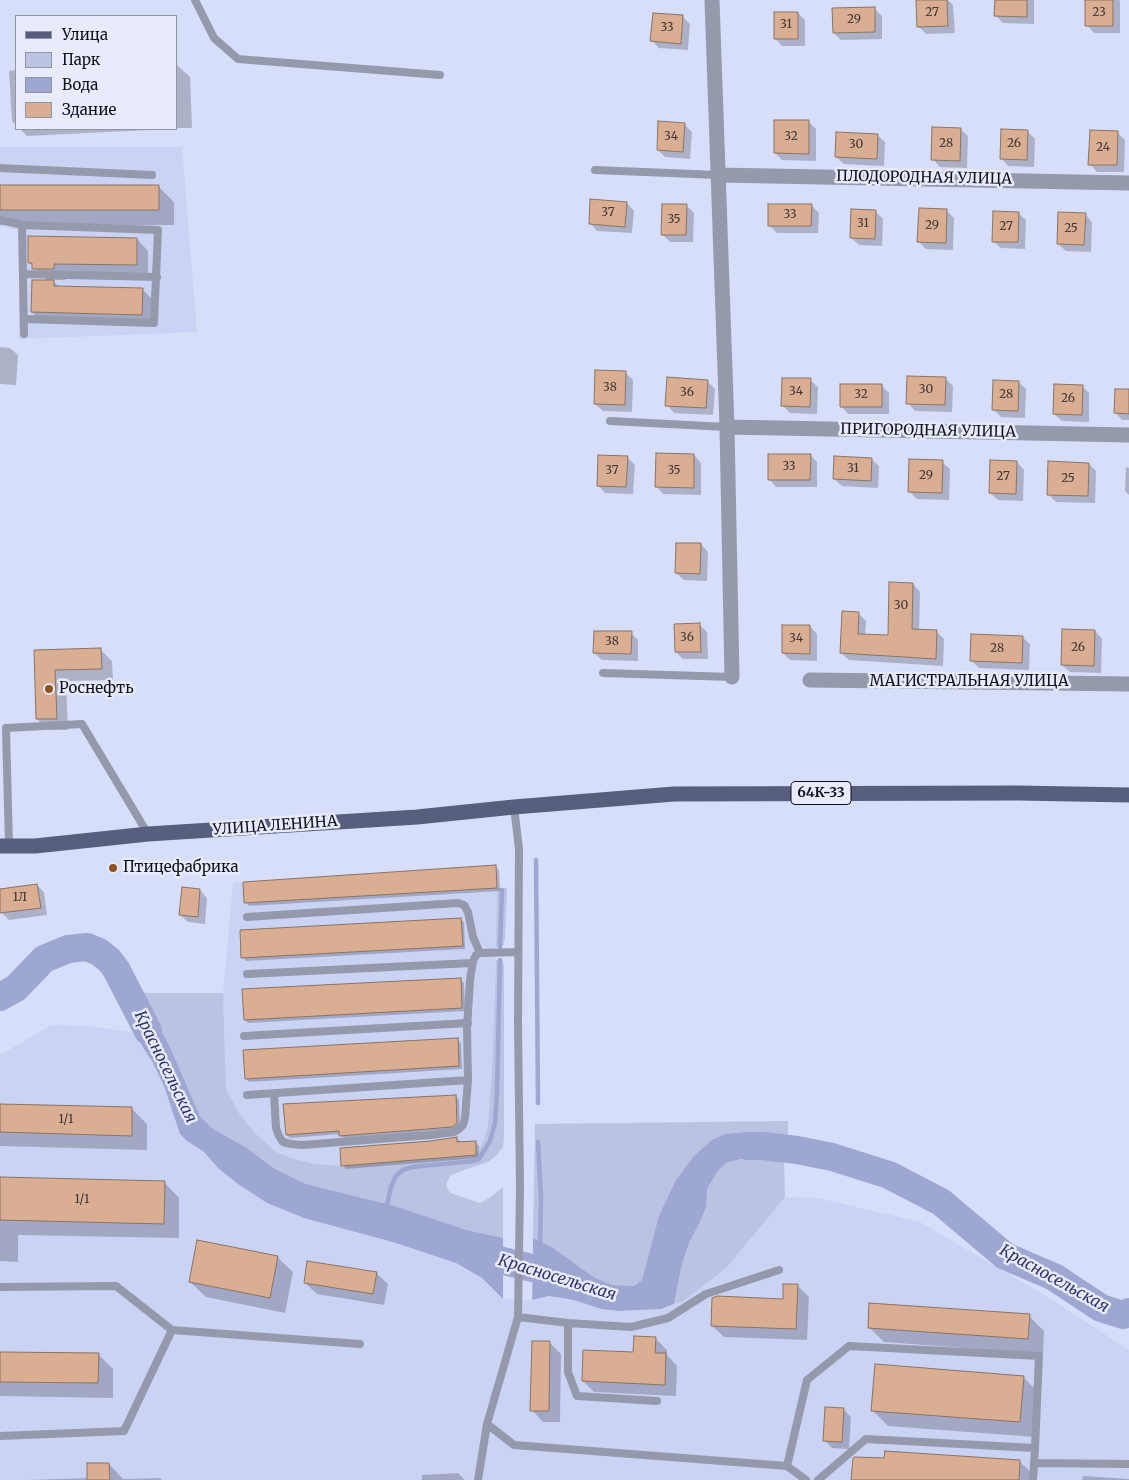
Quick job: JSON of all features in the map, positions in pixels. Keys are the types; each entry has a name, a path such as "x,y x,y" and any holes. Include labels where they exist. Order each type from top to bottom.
{"main road":[{"name":"64К-33","path":"514,808 674,794 1018,793 1129,795"},
{"name":"УЛИЦА ЛЕНИНА","path":"3,849 148,834 417,818 514,808"}],"street":[{"path":"712,0 727,427 732,676"},
{"name":"ПЛОДОРОДНАЯ УЛИЦА","path":"718,175 1129,183"},
{"name":"ПРИГОРОДНАЯ УЛИЦА","path":"727,427 1129,435"},
{"name":"МАГИСТРАЛЬНАЯ УЛИЦА","path":"810,680 1129,684"}],"lane":[{"path":"195,0 214,38 238,59 440,75"},
{"path":"0,168 152,174"},
{"path":"595,170 718,175"},
{"path":"0,220 22,225 158,230 154,322 24,319"},
{"path":"22,225 24,334"},
{"path":"23,274 156,277"},
{"path":"610,422 727,427"},
{"path":"602,673 732,676"},
{"path":"3,849 6,728 82,724 148,834"},
{"path":"478,1480 487,1424 518,1316 520,1188 519,849 514,808"},
{"path":"247,918 458,903 464,905 468,912 473,937 480,953"},
{"path":"274,1092 276,1128 283,1142 291,1144 302,1145 454,1132 459,1130 465,1118 468,1080 468,1022 472,964 476,955 480,953 518,952"},
{"path":"247,974 472,964"},
{"path":"244,1036 468,1022"},
{"path":"247,1094 468,1080"},
{"path":"518,1316 568,1323 631,1327 668,1318 706,1294 779,1270"},
{"path":"0,1286 116,1286 172,1330 360,1344"},
{"path":"568,1323 568,1372 577,1396 657,1401"},
{"path":"0,1436 124,1431 172,1330"},
{"path":"787,1466 807,1380 849,1346 1039,1356 1032,1480"},
{"path":"487,1424 514,1445 787,1466 806,1480"},
{"path":"818,1480 866,1439 1035,1448"},
{"path":"1034,1463 1129,1464"}],"shaded area":[{"path":"0,147 182,147 197,332 19,339 19,231 0,226"},
{"path":"496,865 496,947 492,1070 488,1126 484,1140 476,1155 341,1166 316,1164 294,1159 276,1152 239,1115 226,1089 223,993 233,883"},
{"path":"51,1025 92,1026 134,1033 153,1063 164,1086 180,1134 204,1152 219,1169 267,1203 304,1218 396,1243 456,1263 482,1278 503,1299 532,1300 549,1296 574,1300 601,1309 619,1311 661,1309 682,1302 785,1197 818,1198 920,1222 1048,1297 1129,1350 1129,1480 0,1480 0,1055"}],"green space":[{"path":"497,888 507,888 505,940 500,947 496,947"},
{"path":"496,960 503,961 504,966 503,1147 488,1162 450,1176 446,1185 450,1193 480,1203 503,1187 503,1238 467,1230 395,1206 306,1184 275,1169 247,1148 213,1129 200,1116 169,1045 140,993 223,993 226,1089 240,1115 257,1135 276,1152 294,1159 316,1164 341,1166 476,1155 484,1140 488,1126"},
{"path":"788,1121 788,1137 745,1132 725,1134 650,1251 642,1280 634,1286 613,1285 595,1278 533,1238 535,1124"},
{"path":"768,1158 784,1160 785,1197 726,1268 682,1302 674,1304 681,1268 689,1243 706,1207 706,1189 717,1172 726,1163 741,1159"}],"water":[{"path":"140,993 169,1045 200,1116 213,1129 247,1148 275,1169 306,1184 395,1206 467,1230 503,1238 503,1299 482,1278 456,1263 396,1243 304,1218 267,1203 219,1169 204,1152 180,1134 164,1086 120,1005"},
{"path":"745,1132 788,1137 784,1160 768,1158 741,1159 726,1163 717,1172 707,1189 706,1207 689,1243 681,1268 674,1304 661,1309 619,1311 601,1309 574,1300 549,1296 532,1300 533,1238 553,1248 595,1278 613,1285 634,1286 642,1280 659,1216 676,1180 694,1156 712,1140 725,1134"}],"pier":[{"path":"503,1236 506,1238 505,1299 503,1299"},
{"path":"533,1236 532,1300 530,1300 531,1238"}],"building":[{"path":"916,0 947,0 948,26 917,27"},
{"path":"995,0 1027,0 1027,17 994,16"},
{"path":"1085,0 1113,0 1113,26 1085,26"},
{"path":"875,7 875,32 833,33 832,8"},
{"path":"774,12 798,12 798,39 774,39"},
{"path":"653,13 683,15 681,44 650,41"},
{"path":"774,120 809,120 809,154 774,153"},
{"path":"658,121 685,123 683,152 657,150"},
{"path":"932,127 961,128 960,161 931,160"},
{"path":"1001,129 1028,130 1027,160 1000,159"},
{"path":"1090,130 1118,131 1117,165 1088,165"},
{"path":"836,132 878,134 877,159 835,157"},
{"path":"0,185 159,185 159,210 0,210"},
{"path":"590,199 627,202 625,227 589,224"},
{"path":"662,204 687,204 686,235 661,235"},
{"path":"768,204 812,204 811,226 768,226"},
{"path":"919,208 947,209 946,243 917,242"},
{"path":"851,209 876,210 875,239 850,238"},
{"path":"993,211 1019,212 1018,242 992,242"},
{"path":"1058,212 1086,213 1084,245 1057,244"},
{"path":"28,236 137,238 137,265 54,264 54,269 32,269 32,263 28,263"},
{"path":"32,280 54,280 54,286 143,288 142,315 31,312"},
{"path":"595,370 626,371 625,405 594,404"},
{"path":"907,376 946,377 945,405 906,404"},
{"path":"667,377 708,380 706,408 665,406"},
{"path":"782,378 811,378 810,407 781,406"},
{"path":"993,380 1019,381 1018,411 992,410"},
{"path":"840,384 882,384 882,407 840,407"},
{"path":"1054,384 1083,385 1082,415 1053,414"},
{"path":"1115,389 1129,389 1129,414 1114,413"},
{"path":"656,453 694,454 694,488 655,487"},
{"path":"768,454 811,454 810,480 768,480"},
{"path":"598,455 628,456 626,487 597,486"},
{"path":"834,456 872,458 871,481 833,479"},
{"path":"909,459 943,460 942,493 908,492"},
{"path":"990,460 1017,461 1016,494 989,493"},
{"path":"1048,461 1089,463 1088,496 1047,495"},
{"path":"676,543 701,543 700,574 675,573"},
{"path":"889,582 913,583 912,629 937,630 936,659 840,653 842,611 859,612 858,634 888,635"},
{"path":"700,623 701,652 675,652 674,624"},
{"path":"782,625 810,625 810,654 782,653"},
{"path":"1062,629 1095,630 1094,666 1061,665"},
{"path":"594,631 632,631 631,654 593,653"},
{"path":"971,634 1023,636 1022,663 970,661"},
{"path":"101,648 102,669 55,670 57,719 36,719 34,650"},
{"path":"496,865 497,888 244,903 243,882"},
{"path":"37,884 41,908 0,913 0,889"},
{"path":"182,887 200,889 198,917 179,915"},
{"path":"461,918 463,946 241,958 240,930"},
{"path":"461,978 462,1008 244,1020 242,989"},
{"path":"458,1038 459,1066 245,1079 243,1050"},
{"path":"456,1095 457,1123 452,1127 339,1136 339,1131 286,1135 283,1104"},
{"path":"0,1104 132,1107 132,1136 0,1132"},
{"path":"457,1137 457,1142 476,1141 476,1155 341,1166 340,1148 431,1141"},
{"path":"0,1177 165,1181 164,1224 0,1220"},
{"path":"197,1240 278,1256 270,1298 189,1282"},
{"path":"307,1261 377,1272 373,1294 304,1283"},
{"path":"783,1284 798,1284 796,1329 711,1326 712,1298 717,1296 783,1299"},
{"path":"869,1303 1030,1314 1028,1339 868,1328"},
{"path":"634,1336 656,1337 655,1353 666,1353 665,1385 582,1381 583,1350 633,1352"},
{"path":"532,1341 550,1341 549,1411 530,1411"},
{"path":"0,1352 99,1353 98,1383 0,1382"},
{"path":"875,1364 1024,1376 1020,1422 871,1411"},
{"path":"825,1407 844,1408 842,1442 823,1441"},
{"path":"885,1451 1020,1460 1019,1480 851,1480 854,1457 884,1458"},
{"path":"87,1463 109,1463 110,1480 87,1480"}],"waterway":[{"path":"536,860 538,1103"},
{"path":"500,947 502,890"},
{"name":"Красносельская","path":"0,997 16,988 44,959 68,949 87,947 99,952 116,969 148,1031"},
{"path":"386,1209 391,1187 396,1176 403,1170 412,1167 473,1161 479,1159 490,1141 495,1123 497,1092 500,960"},
{"path":"538,1142 541,1198 540,1248"},
{"name":"Красносельская","path":"748,1146 797,1150 832,1157 889,1175 941,1202 1005,1256 1054,1277 1101,1308 1123,1315 1129,1312"},
{"name":"Красносельская","path":"468,1248 487,1257 557,1274 567,1279"}],"place":[{"name":"Роснефть","path":"49,689"},
{"name":"Птицефабрика","path":"113,868"}]}
